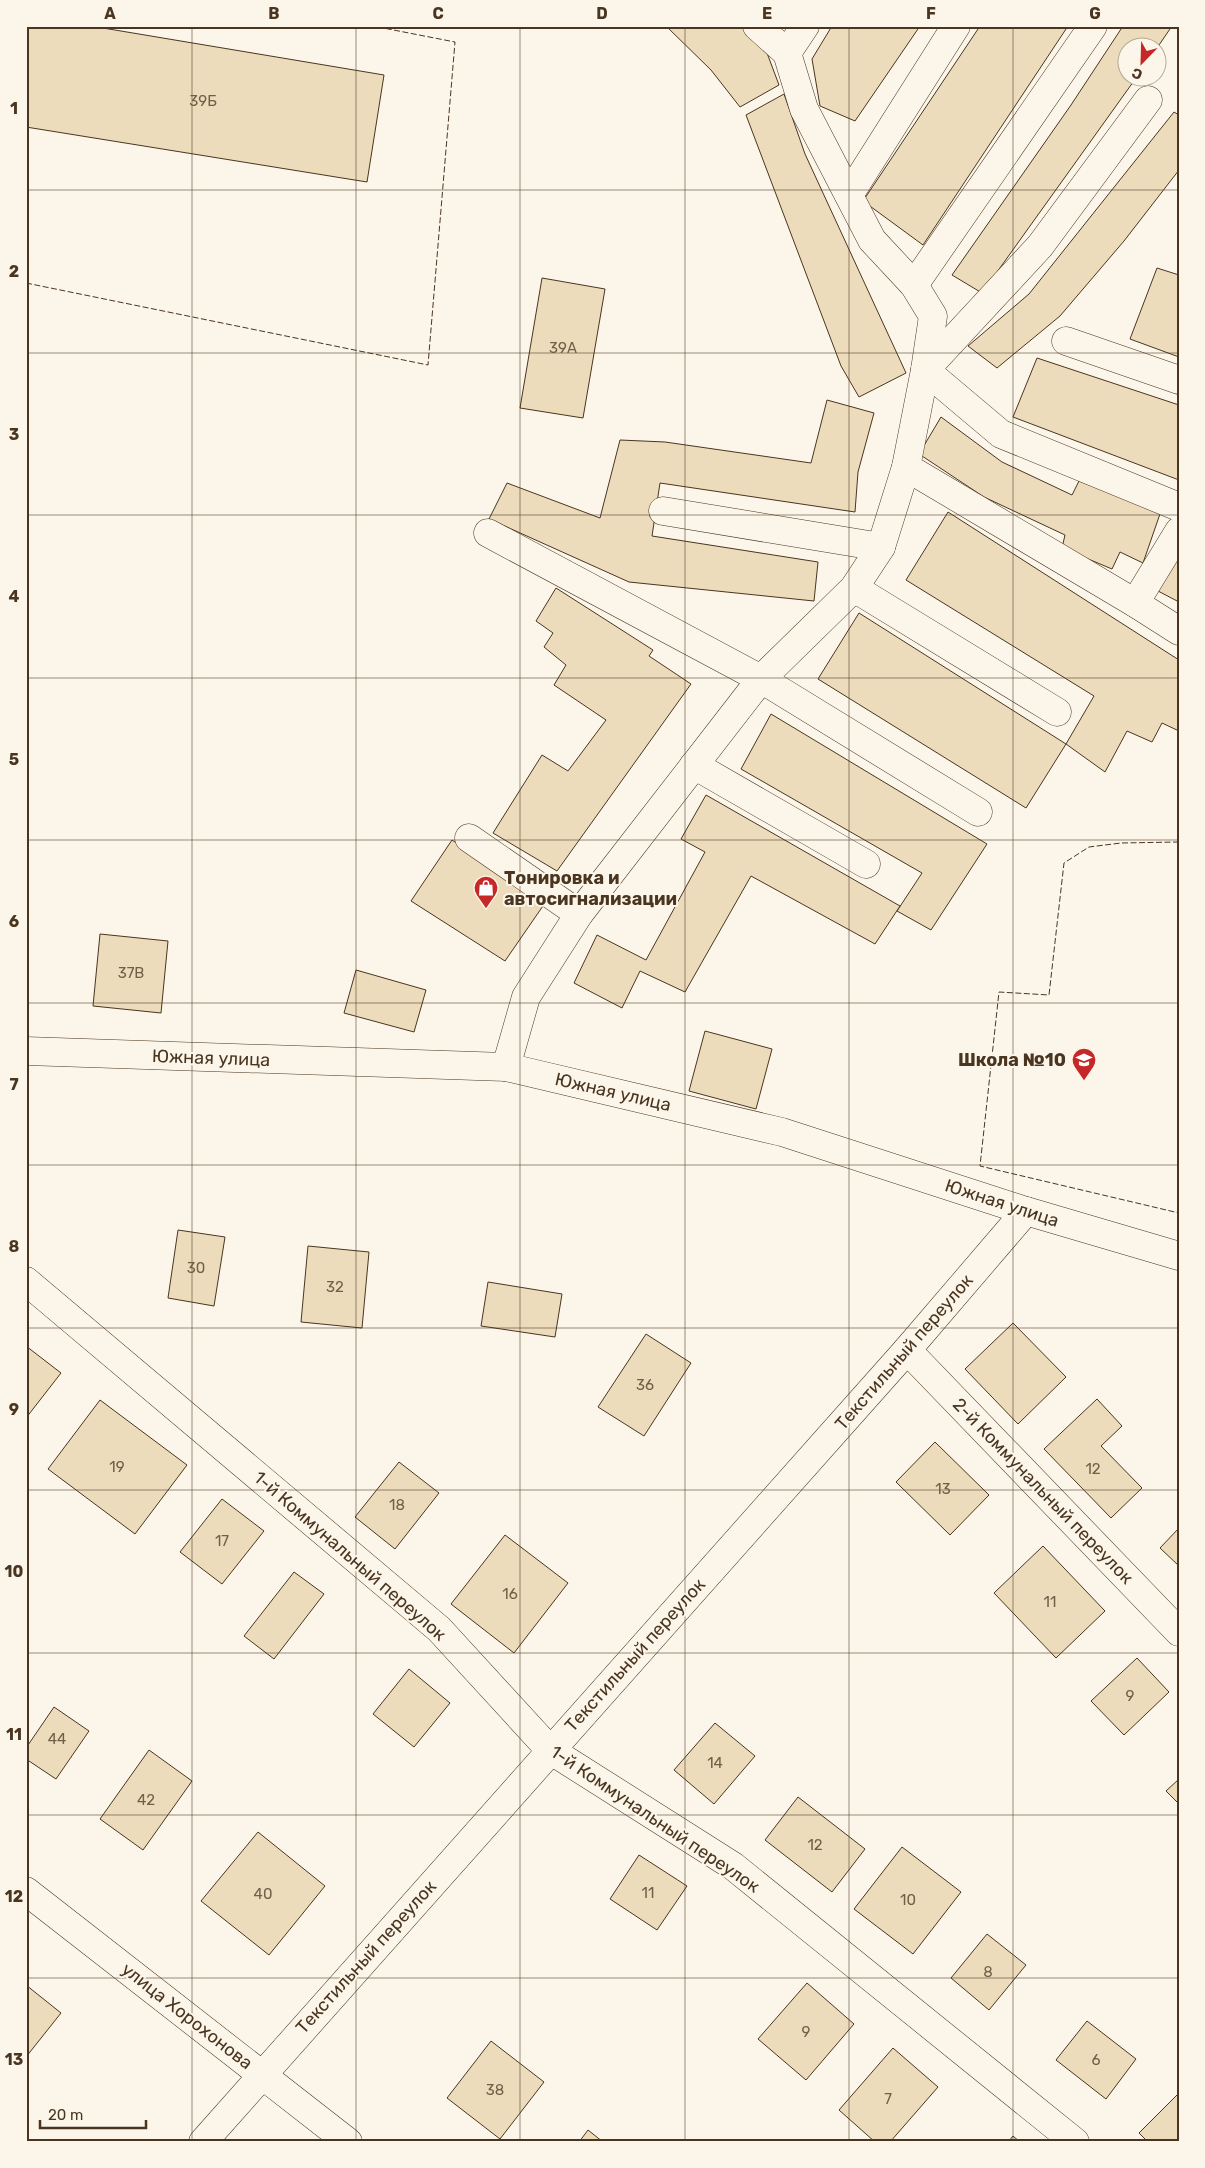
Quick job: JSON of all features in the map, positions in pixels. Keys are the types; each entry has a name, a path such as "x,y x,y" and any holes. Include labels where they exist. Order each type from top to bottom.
{"street":[{"path":"506,1067 526,997 580,914 761,679 854,588 881,548 906,467 925,370 933,316 914,285 872,240 804,108 787,53 757,26"},
{"path":"787,53 805,26"},
{"path":"849,195 956,26"},
{"path":"914,285 1093,26"},
{"path":"925,370 1040,246 1148,100"},
{"path":"1066,341 1179,380"},
{"path":"925,370 1001,434 1179,507"},
{"path":"906,467 1135,603 1179,632"},
{"path":"663,511 881,548"},
{"path":"1135,603 1179,530"},
{"path":"488,533 761,679 978,812"},
{"path":"854,588 1057,712"},
{"path":"694,764 866,864"},
{"path":"469,838 580,914"},
{"name":"Южная улица","path":"26,1051 506,1067 782,1132 1026,1212 1179,1256"},
{"name":"Текстильный переулок","path":"202,2142 907,1350 1026,1212"},
{"name":"1-й Коммунальный переулок","path":"26,1281 439,1629 550,1750 733,1866 1075,2142"},
{"name":"2-й Коммунальный переулок","path":"907,1350 1179,1632"},
{"name":"улица Хорохонова","path":"26,1891 348,2142"}],"building":[{"path":"26,26 91,26 384,75 367,182 26,127"},
{"path":"666,26 741,26 767,53 779,85 740,107 711,70"},
{"path":"832,26 920,26 855,121 820,106 812,59"},
{"path":"980,26 1068,26 923,245 863,201"},
{"path":"1123,26 1172,26 1164,38 1118,38 1118,88 1129,88 982,293 952,275 1071,105"},
{"path":"784,94 805,154 906,373 859,397 841,366 746,115"},
{"path":"1174,112 1179,115 1179,170 1124,241 1060,316 997,368 968,346 1029,294"},
{"path":"1157,268 1179,275 1179,357 1130,339"},
{"path":"542,278 605,289 583,418 520,408"},
{"path":"1037,358 1179,405 1179,480 1013,417"},
{"path":"827,400 874,413 858,472 855,512 660,483 652,536 818,562 814,601 629,582 489,519 507,483 600,518 620,440 665,442 811,463"},
{"path":"941,417 1002,462 1072,495 1079,481 1161,511 1143,563 1120,552 1112,569 1062,548 1065,535 984,497 919,454"},
{"path":"948,512 1179,660 1179,731 1162,723 1152,742 1127,731 1105,772 1066,744 1094,696 906,580"},
{"path":"1179,555 1179,602 1158,591"},
{"path":"556,588 653,650 649,656 691,684 557,871 493,833 542,755 568,771 606,720 554,685 566,665 544,647 553,633 536,621"},
{"path":"859,613 1066,744 1026,808 818,679"},
{"path":"771,714 987,844 931,930 897,911 922,873 741,769"},
{"path":"706,795 900,906 875,944 751,876 685,992 640,971 622,1008 574,983 597,935 646,960 705,852 681,839"},
{"path":"452,840 545,903 505,961 411,901"},
{"path":"100,934 168,941 161,1013 93,1006"},
{"path":"356,970 426,990 414,1032 344,1013"},
{"path":"705,1031 772,1049 756,1109 689,1091"},
{"path":"178,1230 225,1237 214,1306 168,1298"},
{"path":"308,1246 369,1252 362,1328 301,1322"},
{"path":"488,1282 562,1294 555,1337 481,1326"},
{"path":"1013,1323 1066,1377 1018,1424 965,1369"},
{"path":"646,1334 691,1363 644,1436 598,1407"},
{"path":"26,1346 61,1373 26,1418"},
{"path":"1097,1399 1122,1426 1101,1446 1142,1488 1111,1518 1044,1449"},
{"path":"100,1400 187,1465 135,1534 48,1469"},
{"path":"935,1442 989,1495 950,1535 896,1482"},
{"path":"399,1462 439,1493 395,1549 355,1517"},
{"path":"222,1499 264,1531 222,1584 180,1552"},
{"path":"1179,1528 1179,1566 1160,1548"},
{"path":"505,1535 568,1583 514,1653 451,1604"},
{"path":"1043,1546 1105,1611 1056,1658 994,1593"},
{"path":"294,1572 324,1594 274,1659 244,1636"},
{"path":"1137,1658 1169,1692 1124,1735 1091,1701"},
{"path":"409,1669 450,1703 414,1747 373,1714"},
{"path":"54,1707 89,1731 56,1779 26,1759 26,1748"},
{"path":"715,1723 755,1756 714,1804 674,1770"},
{"path":"149,1750 192,1781 143,1850 100,1819"},
{"path":"1179,1779 1179,1804 1166,1791"},
{"path":"798,1797 865,1849 832,1892 765,1840"},
{"path":"258,1832 325,1886 269,1955 201,1901"},
{"path":"902,1847 961,1892 913,1954 854,1909"},
{"path":"639,1855 687,1886 657,1930 610,1899"},
{"path":"987,1934 1026,1965 989,2010 951,1978"},
{"path":"807,1983 854,2024 806,2080 758,2039"},
{"path":"26,1985 61,2013 26,2057"},
{"path":"1087,2021 1136,2059 1106,2099 1056,2060"},
{"path":"491,2041 544,2082 500,2139 447,2098"},
{"path":"893,2048 938,2087 890,2142 875,2142 839,2110"},
{"path":"1179,2093 1179,2142 1148,2142 1139,2133"},
{"path":"588,2130 603,2142 579,2142"},
{"path":"1013,2136 1020,2142 1008,2142"}],"fence":[{"path":"26,283 428,365 455,42 373,26"},
{"path":"1179,842 1121,843 1089,847 1064,863 1049,995 999,992 980,1166 1179,1213"}],"place":[{"name":"Тонировка и автосигнализации","path":"486,909"},
{"name":"Школа №10","path":"1084,1081"}]}
